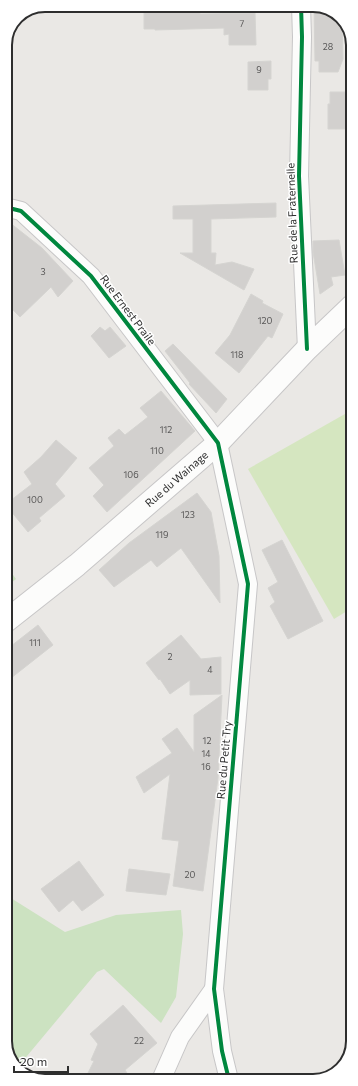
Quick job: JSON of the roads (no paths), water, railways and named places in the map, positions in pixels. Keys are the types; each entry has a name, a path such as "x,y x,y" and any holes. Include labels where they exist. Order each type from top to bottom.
{"main road":[{"name":"Rue du Wainage","path":"12,616 77,565 218,443 307,349 346,312"}],"street":[{"name":"Rue de la Fraternelle","path":"300,12 302,37 299,176 307,349"},
{"name":"Rue Ernest Praile","path":"12,209 21,211 91,276 218,443"},
{"name":"Rue du Petit Try","path":"218,443 248,584 214,989 222,1051 228,1074"},
{"path":"164,1074 180,1037 214,989"}]}
